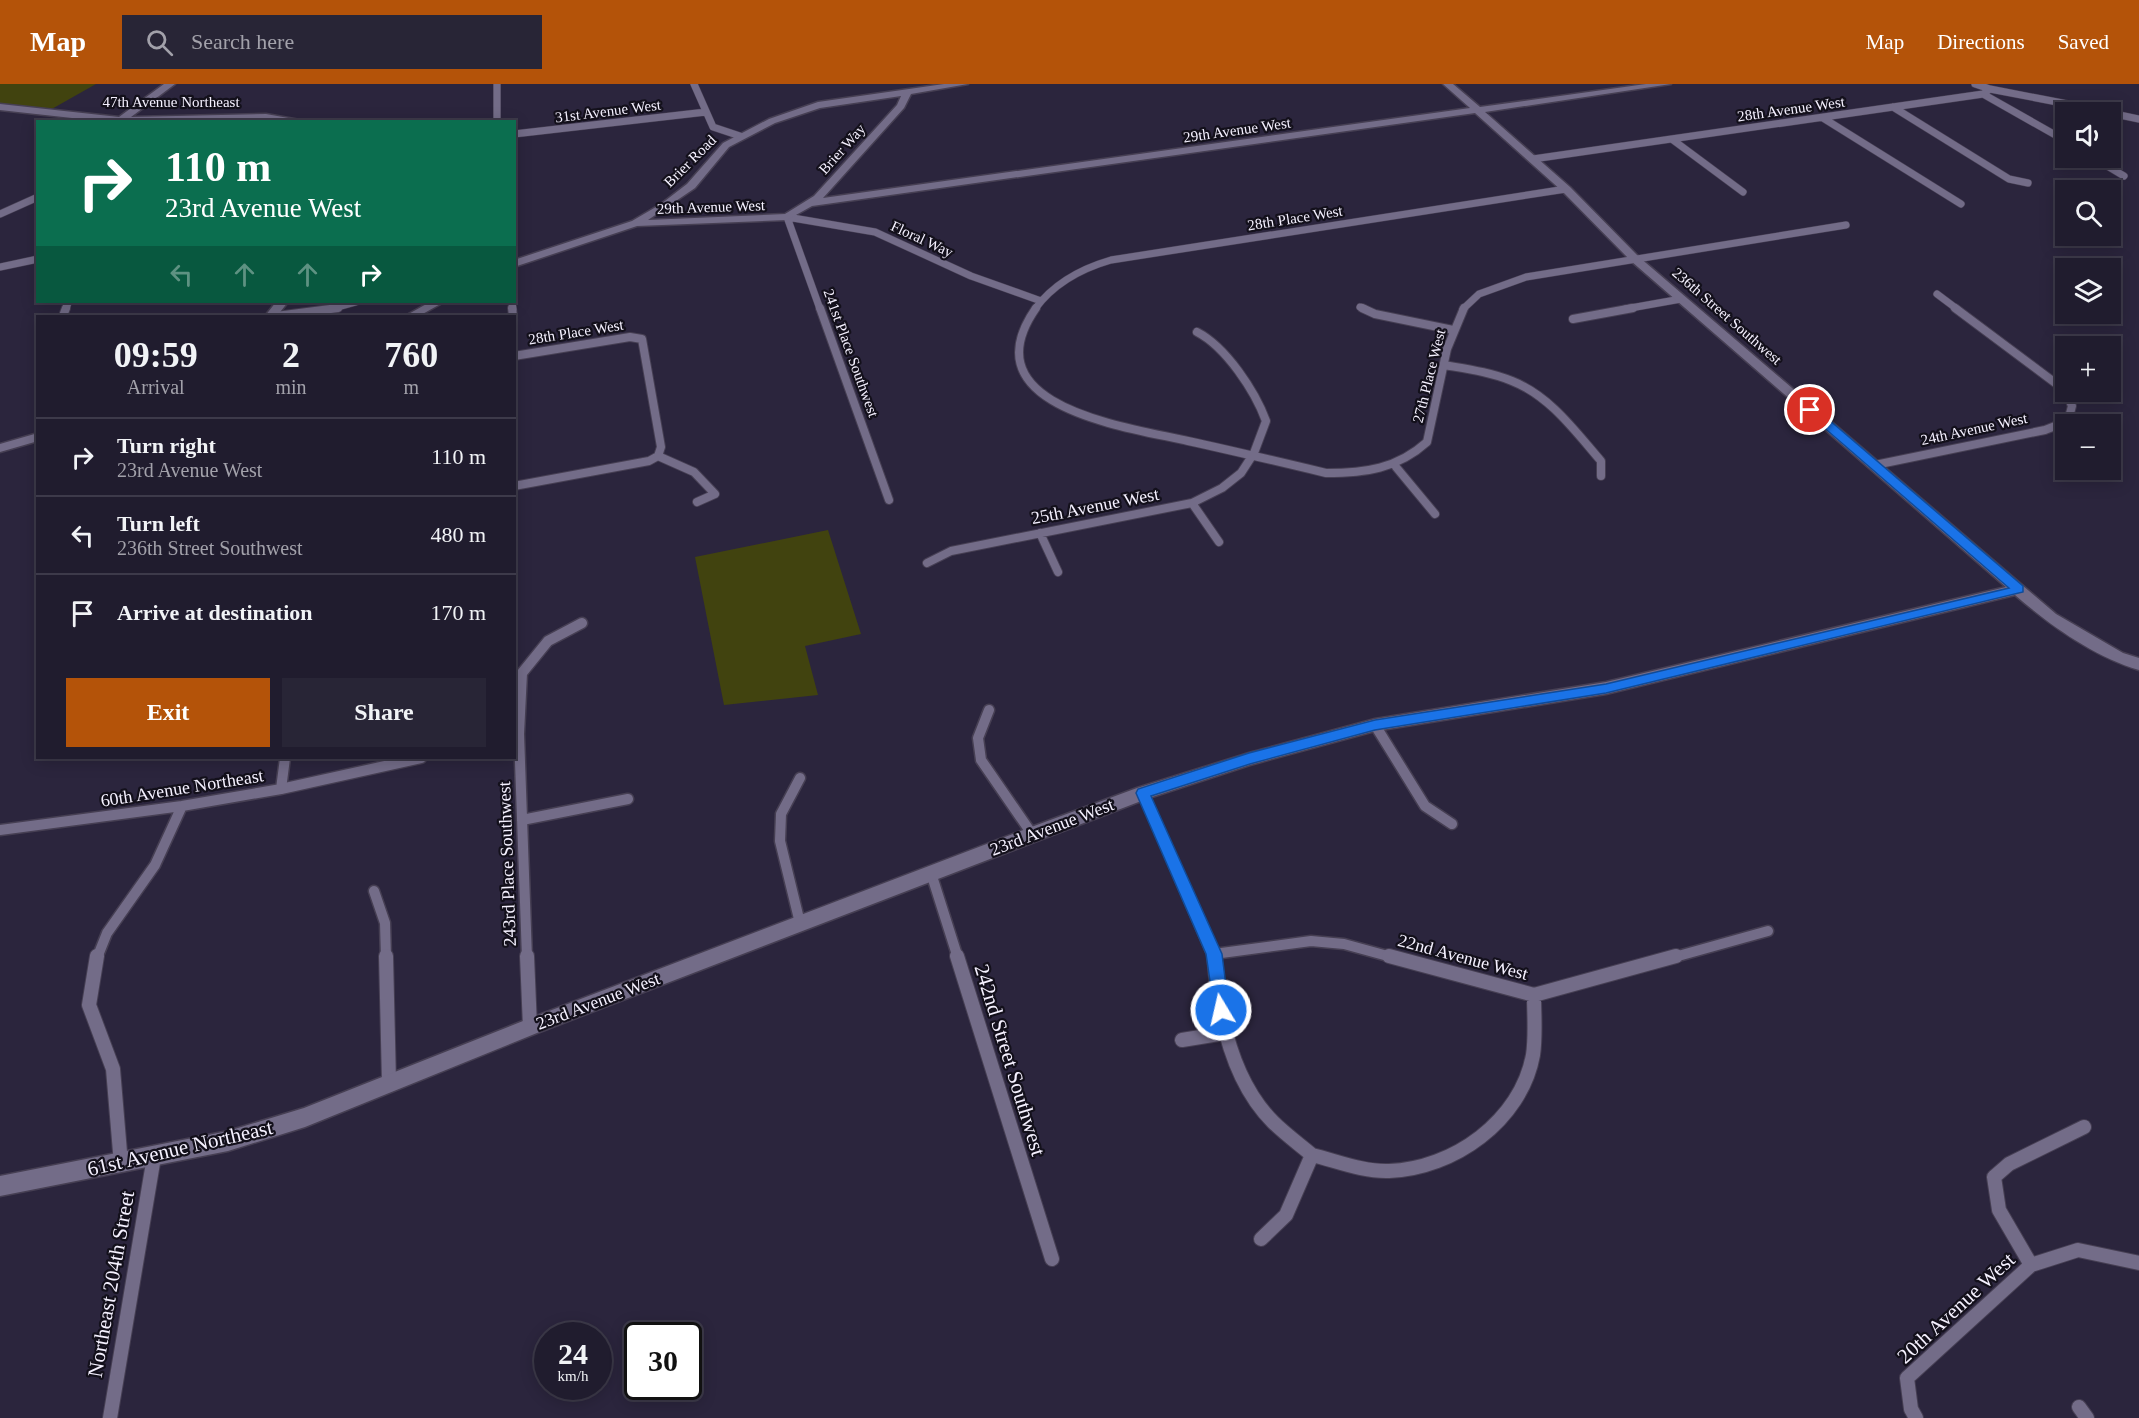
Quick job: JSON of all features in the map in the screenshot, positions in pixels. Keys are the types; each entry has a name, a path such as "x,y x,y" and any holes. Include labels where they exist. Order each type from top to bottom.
{"street":[{"path":"121,120 170,84"},
{"path":"497,120 498,84"},
{"path":"694,84 713,127 740,136"},
{"name":"Brier Road","path":"516,263 636,223 665,206 691,186 718,152 740,136 772,121 818,105 963,84"},
{"name":"236th Street Southwest","path":"1448,84 1566,189 1635,259 2051,618 2118,657 2139,664"},
{"name":"29th Avenue West","path":"812,203 1666,84"},
{"path":"1975,84 2055,102"},
{"path":"1983,93 1990,89"},
{"name":"Brier Way","path":"787,217 812,203 901,106 908,91"},
{"path":"1983,93 2055,135"},
{"name":"28th Avenue West","path":"1533,159 1983,93"},
{"name":"47th Avenue Northeast","path":"0,107 111,120"},
{"path":"1893,107 2008,179 2028,183"},
{"name":"31st Avenue West","path":"516,134 705,111"},
{"path":"2121,115 2139,119"},
{"name":"47th Avenue Northeast","path":"156,120 266,117 291,120"},
{"path":"1823,118 1960,204"},
{"path":"1673,140 1743,192"},
{"path":"2111,168 2124,176"},
{"name":"28th Place West","path":"1041,301 1061,280 1073,273 1111,260 1566,189"},
{"path":"0,214 36,198"},
{"name":"29th Avenue West","path":"636,223 664,224 787,217"},
{"name":"Floral Way","path":"787,217 875,232 971,276 1041,301"},
{"name":"241st Place Southwest","path":"787,217 889,500"},
{"name":"27th Place West","path":"1041,301 1029,320 1018,345 1022,364 1031,381 1052,402 1091,419 1326,473 1361,474 1396,467 1415,454 1427,442 1453,330 1467,302 1498,286 1527,278 1635,259 1846,225"},
{"path":"0,267 36,259"},
{"path":"1937,294 2055,383"},
{"path":"1573,319 1681,299"},
{"path":"63,315 68,303"},
{"path":"282,315 334,309 353,303"},
{"path":"413,315 434,303"},
{"path":"1360,307 1375,314 1453,330"},
{"name":"25th Avenue West","path":"927,563 951,551 1192,503 1228,486 1248,467 1266,421 1258,399 1212,340 1197,332"},
{"name":"28th Place West","path":"516,356 630,337 642,339 661,447 658,456"},
{"path":"1444,365 1485,373 1519,384 1542,398 1601,460 1601,476"},
{"name":"24th Avenue West","path":"1875,465 2045,430 2068,421 2072,412 2071,402"},
{"path":"0,448 36,438"},
{"path":"516,486 649,461 658,456 694,472 716,494 698,502"},
{"path":"1396,467 1435,514"},
{"path":"1192,503 1219,542"},
{"path":"1040,533 1058,572"},
{"name":"23rd Avenue West","path":"389,1082 1032,834 1143,793 1249,759 1375,725 1606,688 2019,589"},
{"name":"243rd Place Southwest","path":"530,1026 517,735 522,673 548,641 582,623"},
{"path":"989,710 979,726 976,741 984,770 1012,803 1032,834"},
{"path":"1375,725 1425,806 1452,824"},
{"path":"281,789 285,759"},
{"name":"60th Avenue Northeast","path":"0,830 182,806 281,789 416,759"},
{"path":"800,778 781,814 780,841 800,923"},
{"path":"1143,793 1214,954 1216,986 1225,1033 1249,1090 1272,1121 1312,1155 1386,1171 1426,1166 1466,1147 1490,1130 1515,1100 1532,1062 1534,995"},
{"path":"522,820 628,799"},
{"name":"Northeast 204th Street","path":"121,1164 113,1069 89,1005 94,964 107,933 155,865 182,806"},
{"name":"242nd Street Southwest","path":"931,873 1052,1259"},
{"path":"374,891 385,923 389,1082"},
{"name":"22nd Avenue West","path":"1214,954 1311,941 1344,944 1534,995 1768,931"},
{"path":"1182,1040 1225,1033"},
{"name":"61st Avenue Northeast","path":"0,1186 228,1142 269,1129 389,1082"},
{"path":"2031,1265 1999,1210 1994,1177 2009,1164 2084,1127"},
{"path":"1261,1239 1286,1215 1312,1155"},
{"name":"Northeast 204th Street","path":"110,1418 154,1156"},
{"name":"20th Avenue West","path":"1916,1418 1911,1409 1907,1378 2031,1265 2078,1250 2139,1263"}],"shaded area":[{"path":"0,84 96,84 50,110 0,105"},
{"path":"828,530 861,634 805,646 818,695 724,705 695,557"}],"route":[{"path":"1221,1010 1216,986 1214,954 1143,793 1249,759 1375,725 1606,688 2019,589 1810,410"}]}
